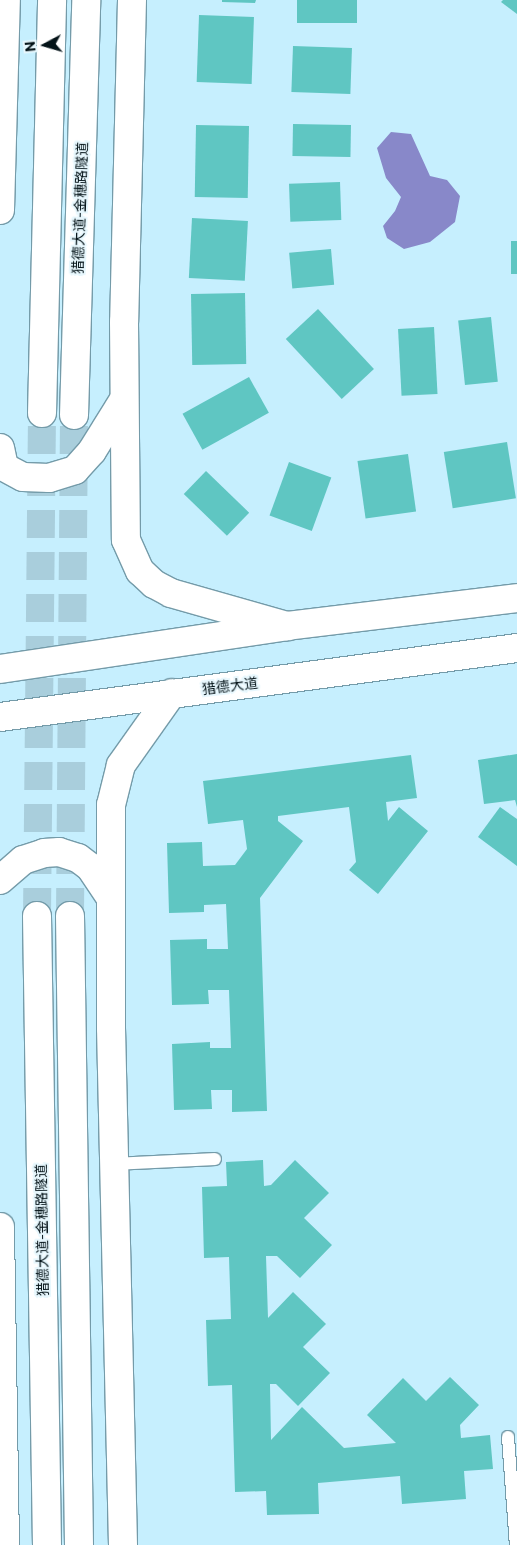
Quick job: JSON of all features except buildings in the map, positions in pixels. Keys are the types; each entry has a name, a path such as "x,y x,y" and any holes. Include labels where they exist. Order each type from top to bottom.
{"main road":[{"path":"0,210 6,0"},
{"path":"42,413 52,0"},
{"name":"猎德大道-金穗路隧道","path":"74,415 86,0"},
{"path":"132,0 123,402 124,524 131,556 140,570 170,593 287,626"},
{"path":"0,448 4,467 22,478 49,478 75,470 92,451 123,402"},
{"path":"451,606 517,584"},
{"path":"0,668 287,626 517,598"},
{"path":"461,656 517,648"},
{"path":"461,656 517,655"},
{"name":"猎德大道","path":"0,717 461,656"},
{"path":"123,1545 114,1164 110,812 114,784 121,765 172,693"},
{"path":"0,880 24,860 44,853 59,852 78,858 90,867 110,897"},
{"name":"猎德大道-金穗路隧道","path":"38,916 47,1545"},
{"path":"70,916 79,1545"},
{"path":"0,1227 5,1545"}],"lane":[{"path":"114,1164 215,1159"},
{"path":"508,1437 516,1545"}],"water":[{"path":"391,132 411,134 430,176 447,180 460,196 455,222 430,242 404,249 387,238 383,226 395,211 401,197 386,178 377,148"}],"tunnel":[{"path":"37,916 42,413"},
{"path":"70,916 74,415"}]}
